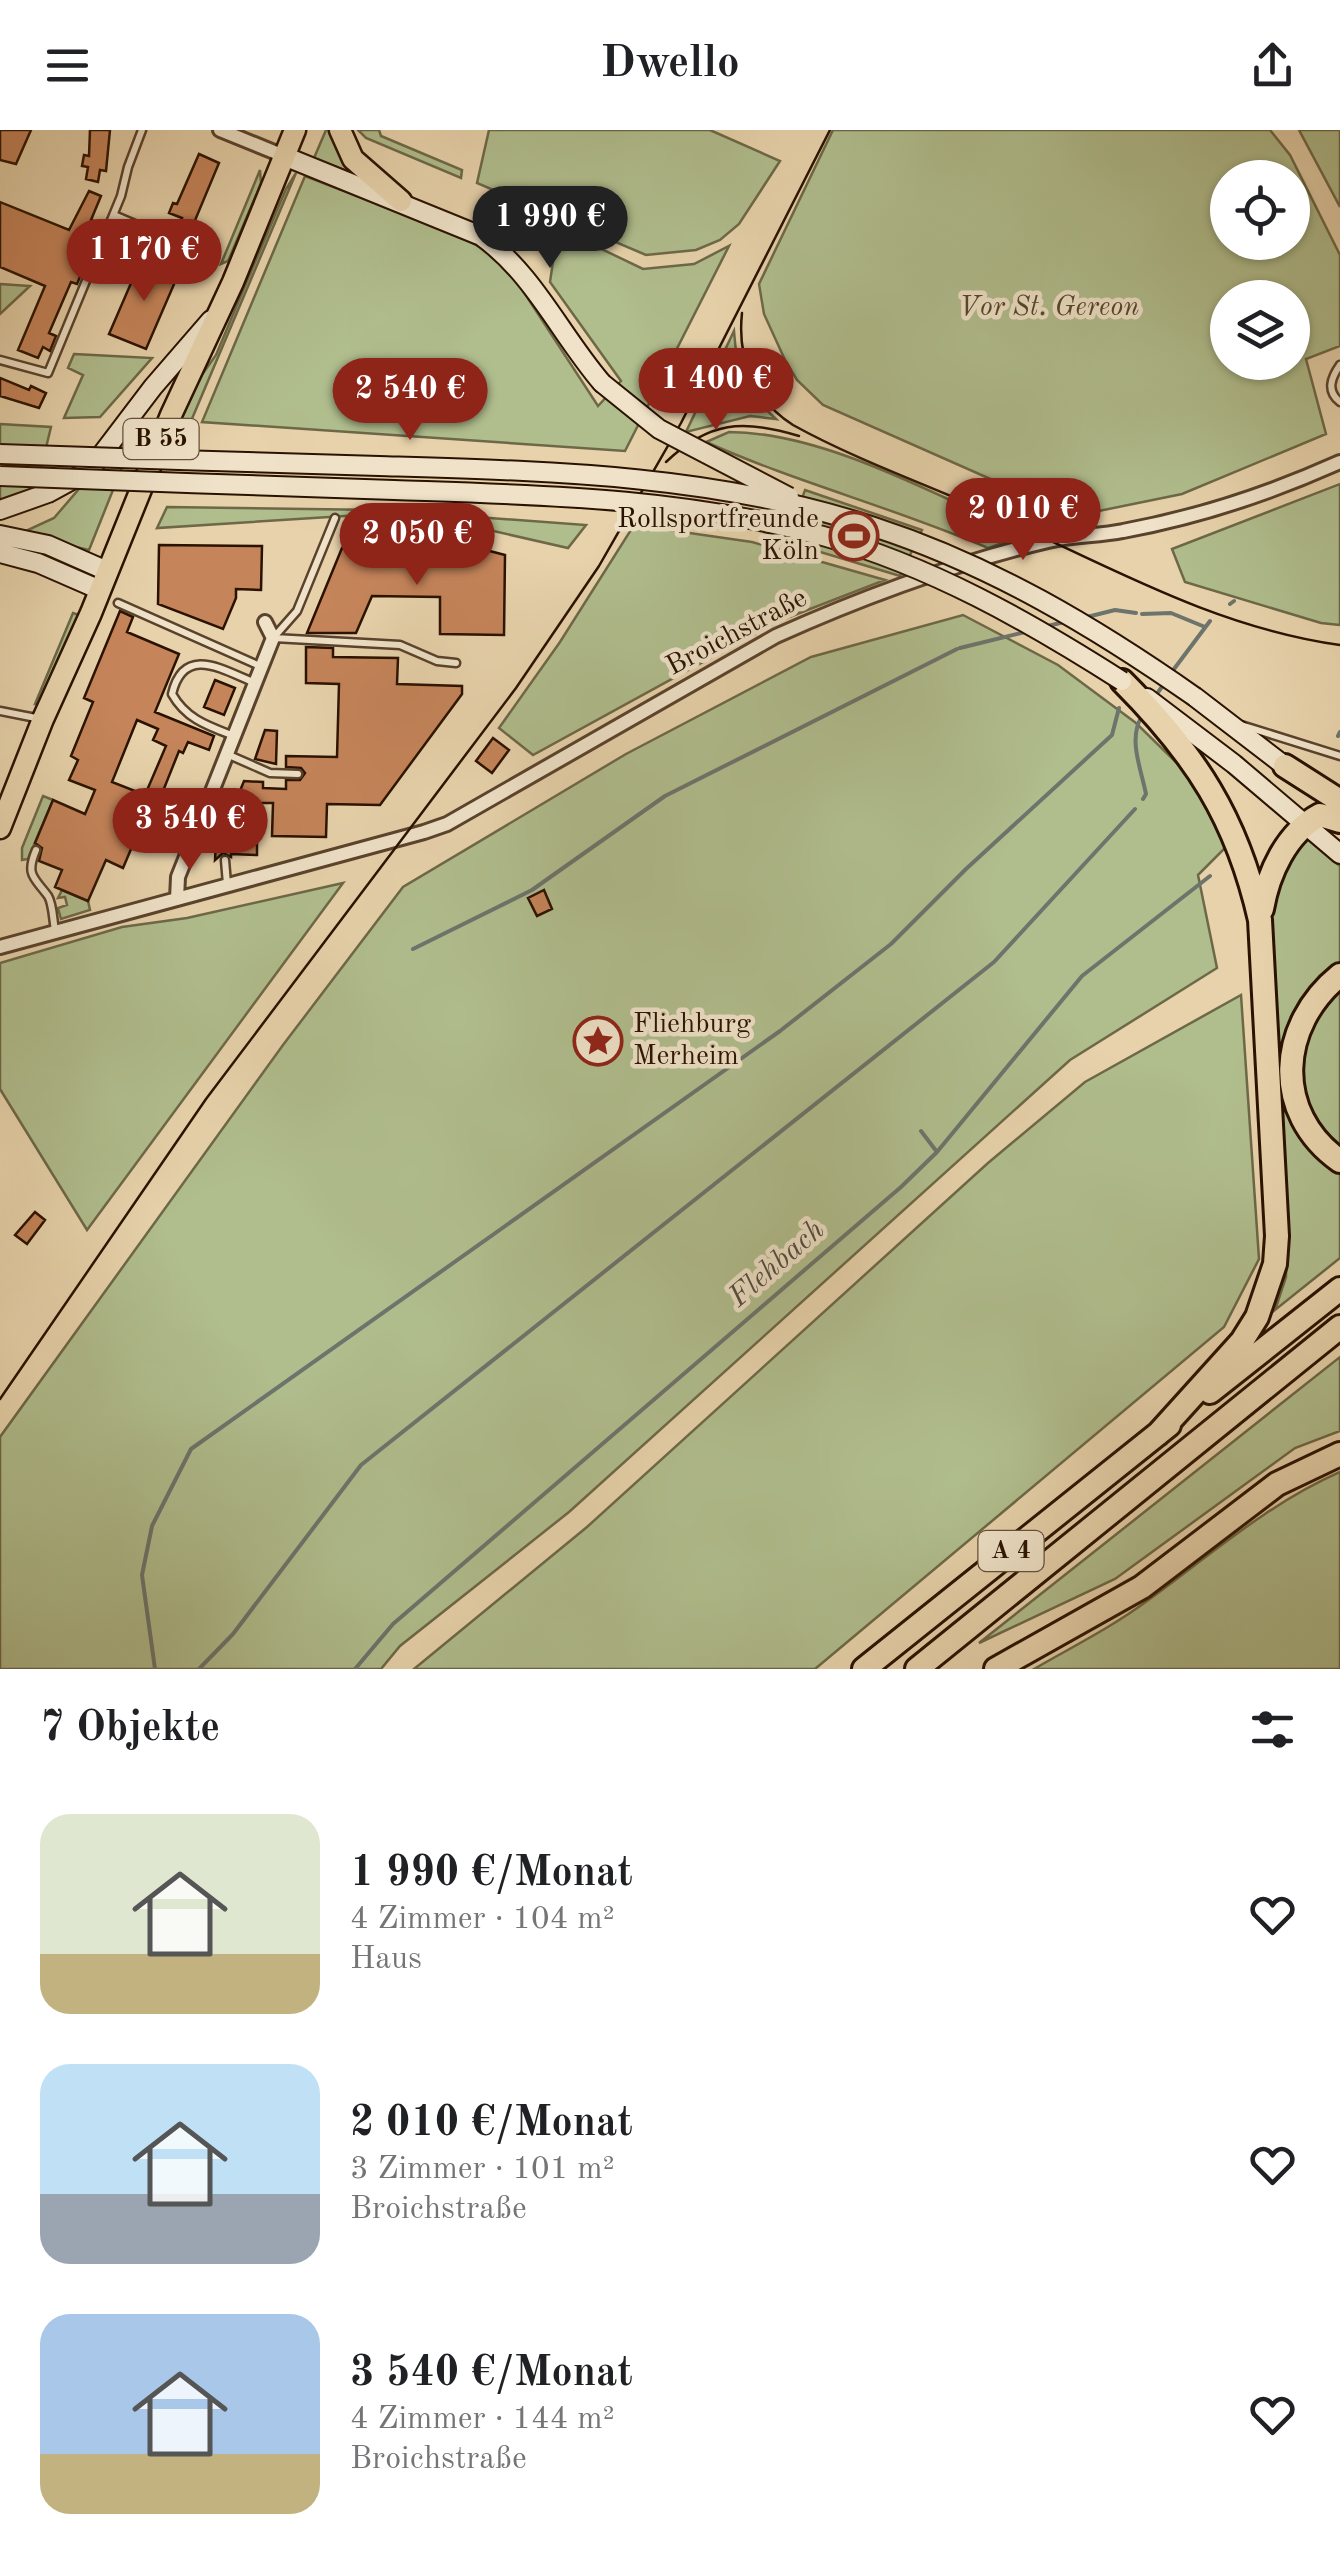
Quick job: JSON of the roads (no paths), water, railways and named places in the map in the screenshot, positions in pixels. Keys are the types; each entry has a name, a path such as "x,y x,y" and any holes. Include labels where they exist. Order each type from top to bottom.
{"highway":[{"path":"1122,681 1175,726 1223,810 1245,864 1260,920 1277,1236 1268,1291 1242,1340 1158,1434"},
{"path":"1286,766 1340,801"},
{"path":"1260,920 1270,876 1282,853 1306,824 1320,815 1340,818"},
{"path":"1340,975 1311,1003 1300,1022 1291,1064 1292,1086 1307,1126 1340,1162"},
{"name":"A 4","path":"864,1669 1340,1289"},
{"name":"A 4","path":"917,1669 1340,1327"},
{"path":"996,1669 1142,1587 1278,1484 1340,1454"}],"main road":[{"name":"B 55","path":"0,828 42,720 295,130"},
{"path":"340,130 354,159 401,201"},
{"path":"284,156 467,229 503,254 530,282 602,382 638,414 680,442 812,508"},
{"path":"0,510 81,476 221,309"},
{"path":"0,454 601,475 678,482 812,508 906,538 1018,586 1087,625 1232,723 1286,766 1340,818"},
{"path":"0,476 575,496 712,511 826,537 909,567 1018,616 1122,681"},
{"path":"0,535 48,545 104,580"},
{"path":"0,553 104,580"},
{"path":"1175,726 1340,854"}],"street":[{"path":"220,130 284,156"},
{"name":"Broichstraße","path":"0,947 447,824 776,636 892,588 1049,540 1120,532 1242,502 1340,462"},
{"path":"176,899 178,878 273,638 266,622"}],"lane":[{"path":"0,360 48,373 114,215 142,130"},
{"path":"114,215 210,256"},
{"path":"1340,365 1330,382 1333,396 1340,402"},
{"path":"273,638 297,611 334,518"},
{"path":"118,602 263,667"},
{"path":"273,638 400,645 437,661 456,663"},
{"path":"235,736 181,710 172,694 175,680 181,670 192,665 209,665 256,684"},
{"path":"0,721 4,712 42,720"},
{"path":"1232,723 1340,756"},
{"path":"228,754 270,773 298,774"},
{"path":"201,817 256,814"},
{"path":"201,817 224,835 224,842"},
{"path":"36,850 32,864 35,883 49,897 56,932"},
{"path":"225,860 227,885"}],"waterway":[{"path":"1230,604 1234,601"},
{"path":"1083,618 1115,610 1136,613"},
{"path":"1142,614 1171,613 1205,627"},
{"path":"1171,673 1210,621"},
{"path":"1044,627 1064,622"},
{"path":"960,648 1025,632"},
{"path":"413,949 532,890 665,796 957,649"},
{"path":"1154,698 1166,681"},
{"path":"155,1669 142,1575 152,1526 191,1449 780,1031 891,944 1112,735 1119,708"},
{"path":"1143,714 1136,743 1146,794 1143,799"},
{"name":"Flehbach","path":"1338,736 1340,732"},
{"path":"199,1669 233,1634 361,1465 994,962 1135,809"},
{"name":"Flehbach","path":"355,1669 393,1624 901,1187 937,1152 1082,976 1210,876"},
{"path":"921,1131 937,1152"}],"tram line":[{"path":"0,1399 206,1099 516,688 599,566 681,423 830,130"},
{"path":"742,313 742,346 751,377 768,403 793,425 1209,611 1295,637 1340,645"},
{"path":"666,462 697,438 728,427 761,427 799,436"}],"place":[{"name":"Rollsportfreunde Köln","path":"854,536"},
{"name":"Fliehburg Merheim","path":"598,1041"}],"park label":[{"name":"Vor St. Gereon","path":"1049,308"}]}
